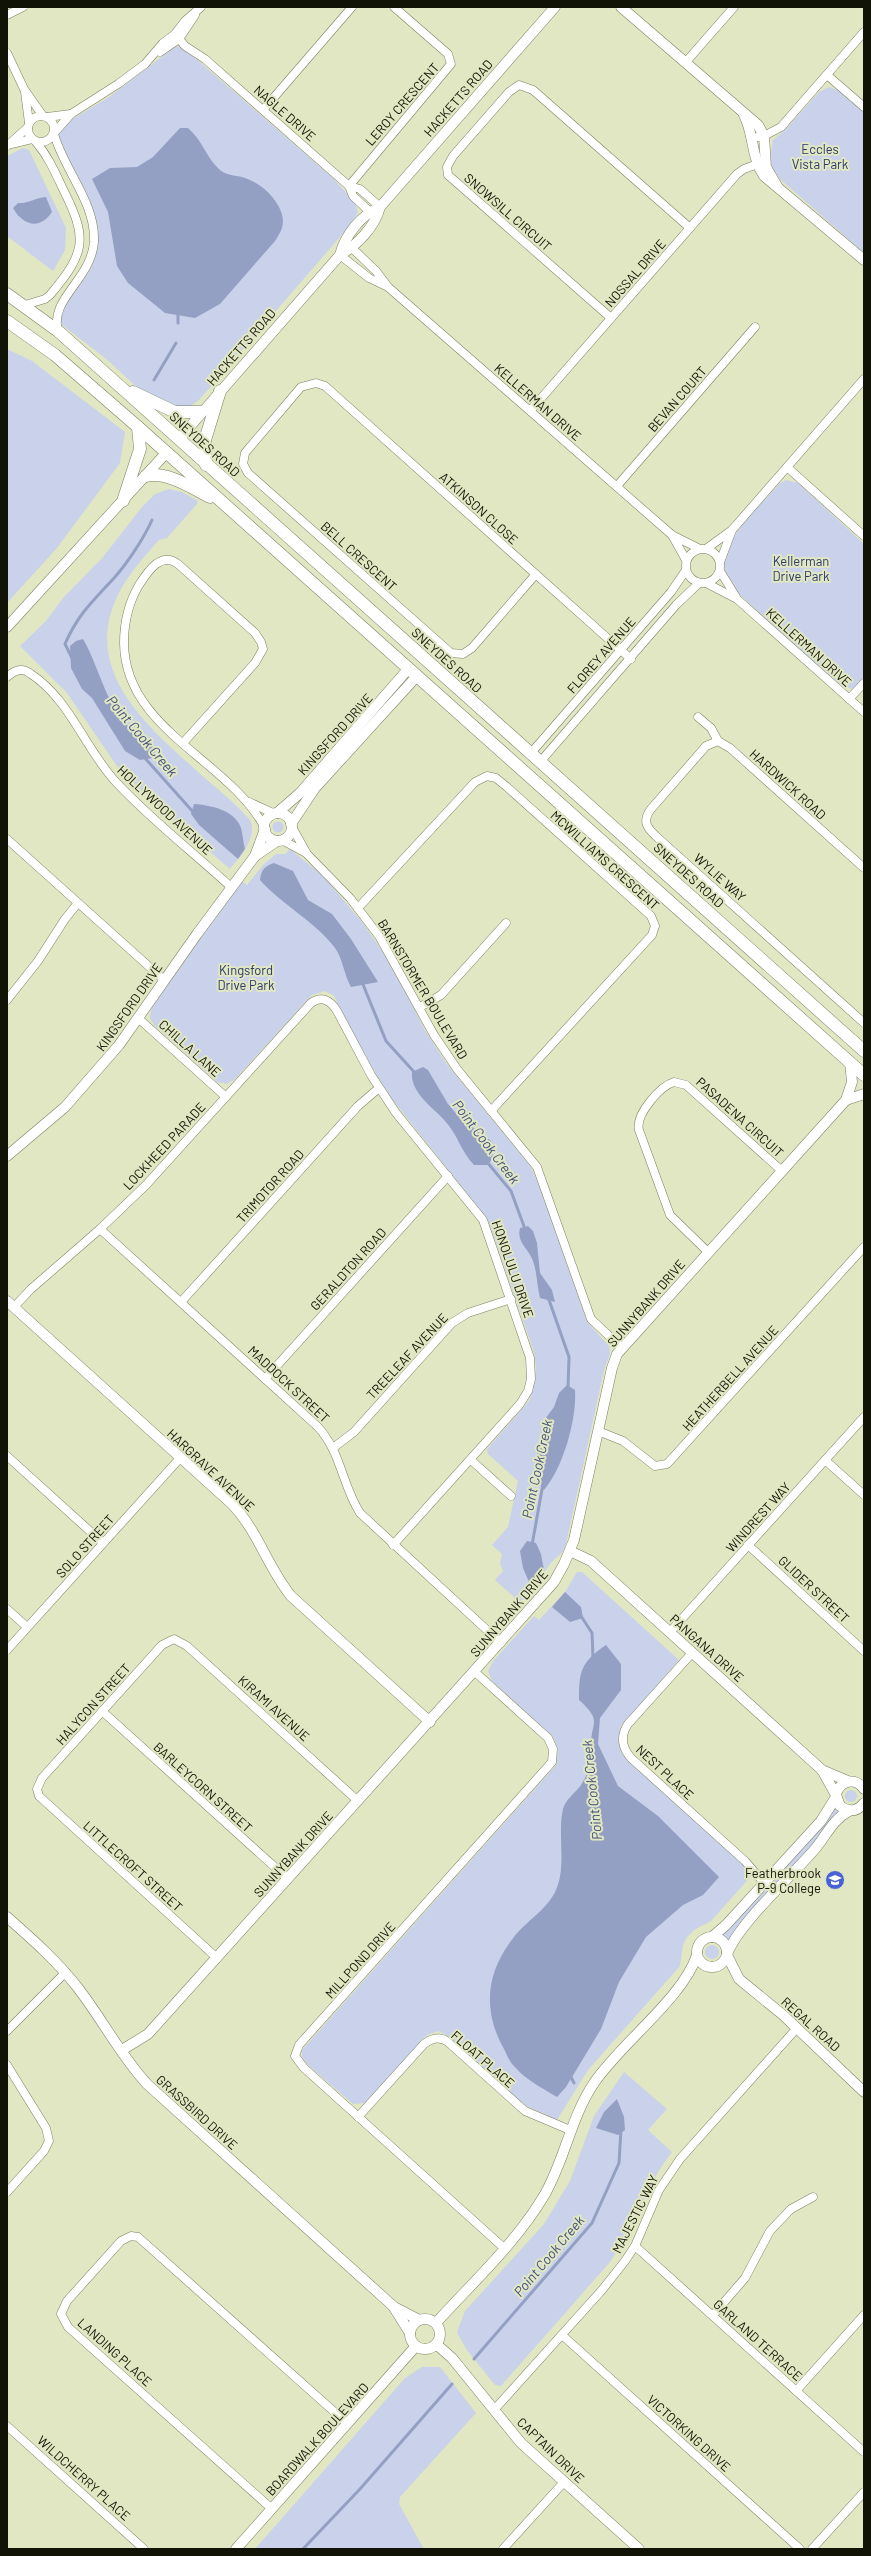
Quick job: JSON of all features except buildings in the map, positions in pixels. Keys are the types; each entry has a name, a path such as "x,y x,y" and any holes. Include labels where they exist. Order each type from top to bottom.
{"main road":[{"name":"SNEYDES ROAD","path":"7,294 25,305 58,332 864,1051"},
{"path":"7,321 55,355 167,452 864,1075"},
{"path":"114,383 175,412 200,412"},
{"path":"206,465 204,440 220,391"},
{"path":"123,501 140,449 138,427"},
{"path":"167,452 179,439"},
{"path":"146,476 154,474 166,477 224,503"},
{"path":"413,672 424,658"},
{"path":"524,771 531,753"},
{"path":"524,771 540,762"}],"street":[{"path":"7,15 24,7"},
{"path":"263,110 352,7"},
{"name":"LEROY CRESCENT","path":"348,186 451,64 448,54 394,7"},
{"name":"HACKETTS ROAD","path":"179,439 200,412 340,255 352,248 377,219 380,207 555,7"},
{"path":"621,7 744,115 758,125 764,136 761,163"},
{"path":"685,64 734,7"},
{"path":"9,145 34,140 46,141 71,114 118,84 154,55 163,43 179,36 184,21 199,9"},
{"path":"752,138 764,136 781,127 864,32"},
{"name":"NAGLE DRIVE","path":"179,36 348,186 353,196 369,211"},
{"path":"7,53 24,89 45,117 53,122 54,134 59,152 89,210 94,232 93,250 86,268 58,309 55,321 58,332"},
{"path":"827,75 864,107"},
{"name":"SNOWSILL CIRCUIT","path":"611,318 448,175 447,167 453,156 509,92 519,85 530,88 690,228"},
{"path":"24,89 28,125 34,140 46,154 75,213 80,240 73,265 50,295 45,299 25,305"},
{"path":"9,145 36,117 71,114"},
{"path":"744,115 761,163 777,186 864,260"},
{"name":"NOSSAL DRIVE","path":"530,411 737,174 761,163"},
{"name":"NAGLE DRIVE","path":"348,186 360,188 380,207"},
{"name":"HACKETTS ROAD","path":"340,255 344,241 369,211 380,207"},
{"path":"369,211 377,219"},
{"path":"344,241 352,248"},
{"name":"KELLERMAN DRIVE","path":"352,248 376,270 388,287 672,535 703,549"},
{"name":"KELLERMAN DRIVE","path":"340,255 369,278 388,287"},
{"name":"BEVAN COURT","path":"617,486 755,327"},
{"path":"732,530 715,579 703,583 690,578 686,570 686,560 694,551 703,549 732,530 864,379"},
{"name":"BELL CRESCENT","path":"308,383 301,387 247,449 243,460 246,470 444,648 455,654 463,654 470,650 536,574"},
{"name":"ATKINSON CLOSE","path":"308,383 316,383 325,386 631,659"},
{"path":"7,627 167,452"},
{"path":"787,467 864,536"},
{"name":"KELLERMAN DRIVE","path":"672,535 686,560"},
{"path":"703,549 715,553 720,566"},
{"path":"183,743 255,663 263,649 261,642 255,633 171,560 161,560 154,566 135,592 127,616 124,645 128,673 141,699 153,715 183,743 248,802 270,838 279,840 289,835 292,825 287,817 248,802"},
{"name":"KELLERMAN DRIVE","path":"720,566 737,599"},
{"name":"FLOREY AVENUE","path":"531,753 675,587 686,570"},
{"name":"KELLERMAN DRIVE","path":"703,583 737,599 864,712"},
{"name":"FLOREY AVENUE","path":"540,762 631,659 676,605 703,583"},
{"name":"HOLLYWOOD AVENUE","path":"7,677 15,671 22,670 29,672 42,683 68,713 98,760 115,781 231,887"},
{"name":"KINGSFORD DRIVE","path":"276,814 300,793 413,672"},
{"name":"KINGSFORD DRIVE","path":"292,825 315,788 413,672"},
{"path":"849,699 864,683"},
{"name":"HARDWICK ROAD","path":"698,717 711,728 718,741 730,748 864,868"},
{"name":"WYLIE WAY","path":"718,741 706,746 650,809 646,817 646,825 658,838 864,1023"},
{"name":"MCWILLIAMS CRESCENT","path":"358,908 475,782 487,776 496,778 507,787 651,916 655,926 652,935 491,1112"},
{"path":"265,828 267,819 276,814"},
{"name":"BARNSTORMER BOULEVARD","path":"292,825 307,854 358,908 391,954 449,1058 491,1112 537,1167 591,1319 622,1348"},
{"name":"KINGSFORD DRIVE","path":"8,1153 64,1107 91,1080 138,1018 231,887 255,856 265,828"},
{"path":"7,839 164,980"},
{"name":"KINGSFORD DRIVE","path":"255,856 279,840"},
{"name":"BARNSTORMER BOULEVARD","path":"279,840 307,854"},
{"path":"8,996 38,961 65,919 78,903"},
{"path":"420,1007 441,995 506,923"},
{"name":"LOCKHEED PARADE","path":"10,1304 31,1289 100,1229 146,1185 308,1006 316,1000 326,1000"},
{"name":"HONOLULU DRIVE","path":"326,1000 337,1012 379,1088 406,1126 484,1220 530,1358 532,1372 529,1385 516,1410 393,1546"},
{"name":"CHILLA LANE","path":"138,1018 226,1097"},
{"name":"SUNNYBANK DRIVE","path":"122,2050 143,2039 475,1672 548,1589 570,1551 615,1357 846,1100 852,1082 850,1062"},
{"name":"PASADENA CIRCUIT","path":"708,1252 678,1224 667,1210 637,1124 640,1115 647,1106 668,1084 674,1082 682,1083 782,1170"},
{"name":"TRIMOTOR ROAD","path":"181,1302 358,1106 379,1088"},
{"name":"SUNNYBANK DRIVE","path":"846,1100 864,1094"},
{"name":"GERALDTON ROAD","path":"265,1379 448,1176"},
{"name":"MADDOCK STREET","path":"100,1229 317,1426 333,1448 354,1505 365,1520 501,1643"},
{"name":"HEATHERBELL AVENUE","path":"598,1431 623,1441 655,1466 661,1467 667,1464 864,1246"},
{"name":"TREELEAF AVENUE","path":"333,1448 347,1438 452,1323 468,1313 511,1299"},
{"name":"HARGRAVE AVENUE","path":"10,1304 180,1457 246,1519 277,1577 291,1596 430,1722"},
{"name":"WINDREST WAY","path":"670,1632 864,1417"},
{"path":"7,1456 104,1543"},
{"name":"SOLO STREET","path":"7,1650 180,1457"},
{"path":"471,1460 511,1496"},
{"path":"825,1460 864,1495"},
{"name":"GLIDER STREET","path":"748,1545 864,1651"},
{"name":"PANGANA DRIVE","path":"570,1551 591,1561 822,1770 840,1806 849,1811"},
{"path":"7,1609 27,1628"},
{"name":"HALYCON STREET","path":"37,1789 42,1778 162,1645 171,1639"},
{"name":"KIRAMI AVENUE","path":"171,1639 177,1639 187,1646 358,1801"},
{"name":"NEST PLACE","path":"692,1653 628,1724 623,1736 624,1747 631,1758 767,1880"},
{"name":"MILLPOND DRIVE","path":"475,1672 546,1735 552,1745 553,1757 542,1775 297,2047 295,2056 300,2064 504,2248"},
{"name":"BARLEYCORN STREET","path":"102,1711 288,1879"},
{"name":"PANGANA DRIVE","path":"822,1770 851,1781 864,1789"},
{"path":"436,2323 530,2218 545,2193 570,2130 593,2084 606,2067 687,1978 697,1955 700,1942 712,1937 726,1925 821,1821 836,1796 840,1786 864,1776"},
{"name":"LITTLECROFT STREET","path":"37,1789 44,1800 217,1958"},
{"path":"687,1978 722,1963 740,1932 815,1848 838,1817 849,1811 858,1809 864,1803"},
{"name":"GRASSBIRD DRIVE","path":"7,1916 66,1972 134,2069 158,2094 393,2306 419,2320"},
{"path":"712,1937 722,1940 727,1954"},
{"name":"REGAL ROAD","path":"727,1954 738,1979"},
{"path":"697,1955 702,1963 713,1967"},
{"name":"REGAL ROAD","path":"713,1967 738,1979 797,2028 864,2092"},
{"path":"7,2039 10,2029 66,1972"},
{"name":"MAJESTIC WAY","path":"494,2410 614,2276 635,2246 660,2190 677,2163 797,2028"},
{"name":"FLOAT PLACE","path":"358,2116 424,2044 431,2039 440,2038 448,2042 525,2110 570,2130"},
{"path":"7,2192 44,2151 49,2141 46,2128 8,2069"},
{"path":"713,2315 745,2278 770,2231 791,2208 813,2197"},
{"name":"LANDING PLACE","path":"272,2509 64,2322 61,2310 64,2304 106,2257 124,2238 131,2236 142,2239 348,2424"},
{"name":"GARLAND TERRACE","path":"635,2246 864,2452"},
{"name":"GRASSBIRD DRIVE","path":"393,2306 410,2333"},
{"path":"796,2391 864,2315"},
{"path":"428,2319 436,2323 440,2334 436,2344 424,2349 416,2346 410,2333 413,2325 419,2320 428,2319"},
{"name":"VICTORKING DRIVE","path":"562,2334 800,2549"},
{"name":"CAPTAIN DRIVE","path":"436,2344 452,2358 522,2443 638,2549"},
{"name":"BOARDWALK BOULEVARD","path":"236,2549 416,2346"},
{"name":"WILDCHERRY PLACE","path":"7,2426 144,2549"},
{"path":"503,2549 564,2482"},
{"path":"812,2549 864,2492"}],"green space":[{"path":"176,46 185,49 334,179 355,203 358,212 352,223 199,400 189,407 180,409 140,390 104,357 62,325 59,314 97,240 60,145 58,134 66,123 109,97"},
{"name":"Eccles Vista Park","path":"829,87 838,90 864,112 864,253 780,179 773,169 770,160 773,140 785,130 819,92"},
{"path":"23,148 29,150 66,228 65,250 53,271 7,236 7,156"},
{"path":"7,349 32,361 125,432 120,463 57,548 7,603"},
{"name":"Kellerman Drive Park","path":"786,480 798,483 864,544 864,677 853,689 836,684 737,592 725,572 725,554 737,532 745,521 780,483"},
{"path":"169,489 182,492 198,501 197,504 167,538 159,540 140,562 122,587 114,604 107,631 109,657 117,681 131,703 148,724 167,744 250,820 252,833 250,840 243,853 230,869 175,822 119,769 67,693 20,646 46,621 63,598 103,557 142,507 155,494"},
{"path":"278,821 282,823 284,827 282,831 278,833 274,831 272,827 274,823"},
{"name":"Kingsford Drive Park","path":"290,849 323,876 362,922 389,961 426,1032 446,1063 531,1167 542,1192 587,1322 609,1346 610,1354 604,1370 566,1544 561,1553 551,1563 529,1593 517,1603 514,1597 495,1580 503,1571 500,1563 502,1554 492,1545 508,1527 518,1481 488,1454 487,1449 529,1401 534,1386 536,1367 534,1352 488,1220 392,1099 363,1053 334,996 325,991 312,995 235,1079 227,1084 217,1082 154,1025 150,1018 152,1006 242,881 247,885 264,864 276,854 285,854"},
{"path":"577,1572 582,1572 679,1660 621,1726 618,1740 622,1754 753,1874 711,1921 694,1930 687,1937 683,1945 680,1966 588,2070 557,2120 526,2106 445,2034 438,2031 427,2035 365,2103 353,2104 308,2065 302,2057 302,2050 556,1765 558,1750 553,1737 492,1681 488,1671 494,1660 534,1616 539,1620 565,1592"},
{"path":"851,1790 855,1792 857,1796 855,1800 851,1802 847,1800 845,1796 847,1792"},
{"path":"835,1808 839,1812 823,1834 789,1871 785,1867"},
{"path":"783,1869 788,1873 729,1941 722,1934"},
{"path":"712,1945 717,1947 719,1952 717,1957 712,1959 707,1957 705,1952 707,1947"},
{"path":"624,2072 667,2109 648,2130 672,2152 654,2179 626,2235 610,2262 501,2386 495,2385 466,2349 457,2332 465,2311 544,2224 570,2181 594,2116"},
{"path":"422,2367 440,2367 476,2413 400,2497 399,2504 424,2549 255,2549 405,2378"}],"water":[{"path":"180,128 188,128 193,133 213,163 222,172 242,177 264,188 279,207 283,221 282,229 275,241 220,304 195,318 165,313 128,283 117,266 108,212 92,179 110,168 137,167 153,157"},
{"path":"46,197 52,212 42,222 32,224 27,222 17,214 13,208 18,203 25,203 38,198"},
{"path":"83,639 116,711 125,723 136,733 150,740 155,752 153,758 140,760 125,751 92,698 82,689 71,668 70,646 76,641"},
{"path":"194,804 214,807 228,813 238,822 241,828 245,849 238,859 199,825 191,814"},
{"path":"274,863 293,871 308,900 332,914 351,939 378,982 351,987 338,952 327,938 260,880 264,869"},
{"path":"423,1067 428,1070 448,1104 460,1118 491,1141 493,1157 488,1165 474,1165 465,1154 449,1126 418,1093 412,1080 412,1072"},
{"path":"528,1226 533,1231 537,1243 540,1273 552,1290 555,1302 540,1298 533,1261 521,1241 519,1233 520,1228"},
{"path":"567,1385 575,1390 574,1415 571,1429 563,1456 551,1481 544,1490 535,1477 536,1458 545,1419 554,1407 559,1393"},
{"path":"527,1541 536,1543 541,1554 545,1575 532,1589 523,1568 520,1551"},
{"path":"565,1592 581,1607 583,1618 570,1622 552,1607"},
{"path":"606,1645 621,1664 621,1690 600,1718 598,1744 618,1786 658,1816 719,1877 703,1895 683,1905 646,1937 619,1982 601,2029 566,2087 557,2097 529,2080 519,2072 510,2061 492,2020 490,1992 498,1964 505,1950 519,1931 547,1904 556,1890 561,1870 561,1819 563,1809 566,1802 585,1779 591,1762 591,1737 594,1722 591,1713 579,1700 581,1674 586,1662"},
{"path":"617,2099 624,2117 625,2130 618,2135 596,2128 604,2112"}],"waterway":[{"name":"Point Cook Creek","path":"178,315 178,323"},
{"name":"Point Cook Creek","path":"154,380 176,343"},
{"name":"Point Cook Creek","path":"72,658 65,644 75,624 125,564 140,542 152,520"},
{"name":"Point Cook Creek","path":"144,757 194,813"},
{"name":"Point Cook Creek","path":"362,982 386,1041 416,1074"},
{"name":"Point Cook Creek","path":"487,1162 511,1191 525,1229"},
{"name":"Point Cook Creek","path":"548,1297 569,1357 568,1388"},
{"name":"Point Cook Creek","path":"532,1545 543,1484"},
{"name":"Point Cook Creek","path":"581,1616 592,1633 593,1657"},
{"name":"Point Cook Creek","path":"571,2077 574,2083"},
{"name":"Point Cook Creek","path":"474,2359 592,2223 619,2163 621,2129"},
{"name":"Point Cook Creek","path":"303,2549 360,2489 452,2384"}],"place":[{"name":"Featherbrook P-9 College","path":"835,1880"}]}
